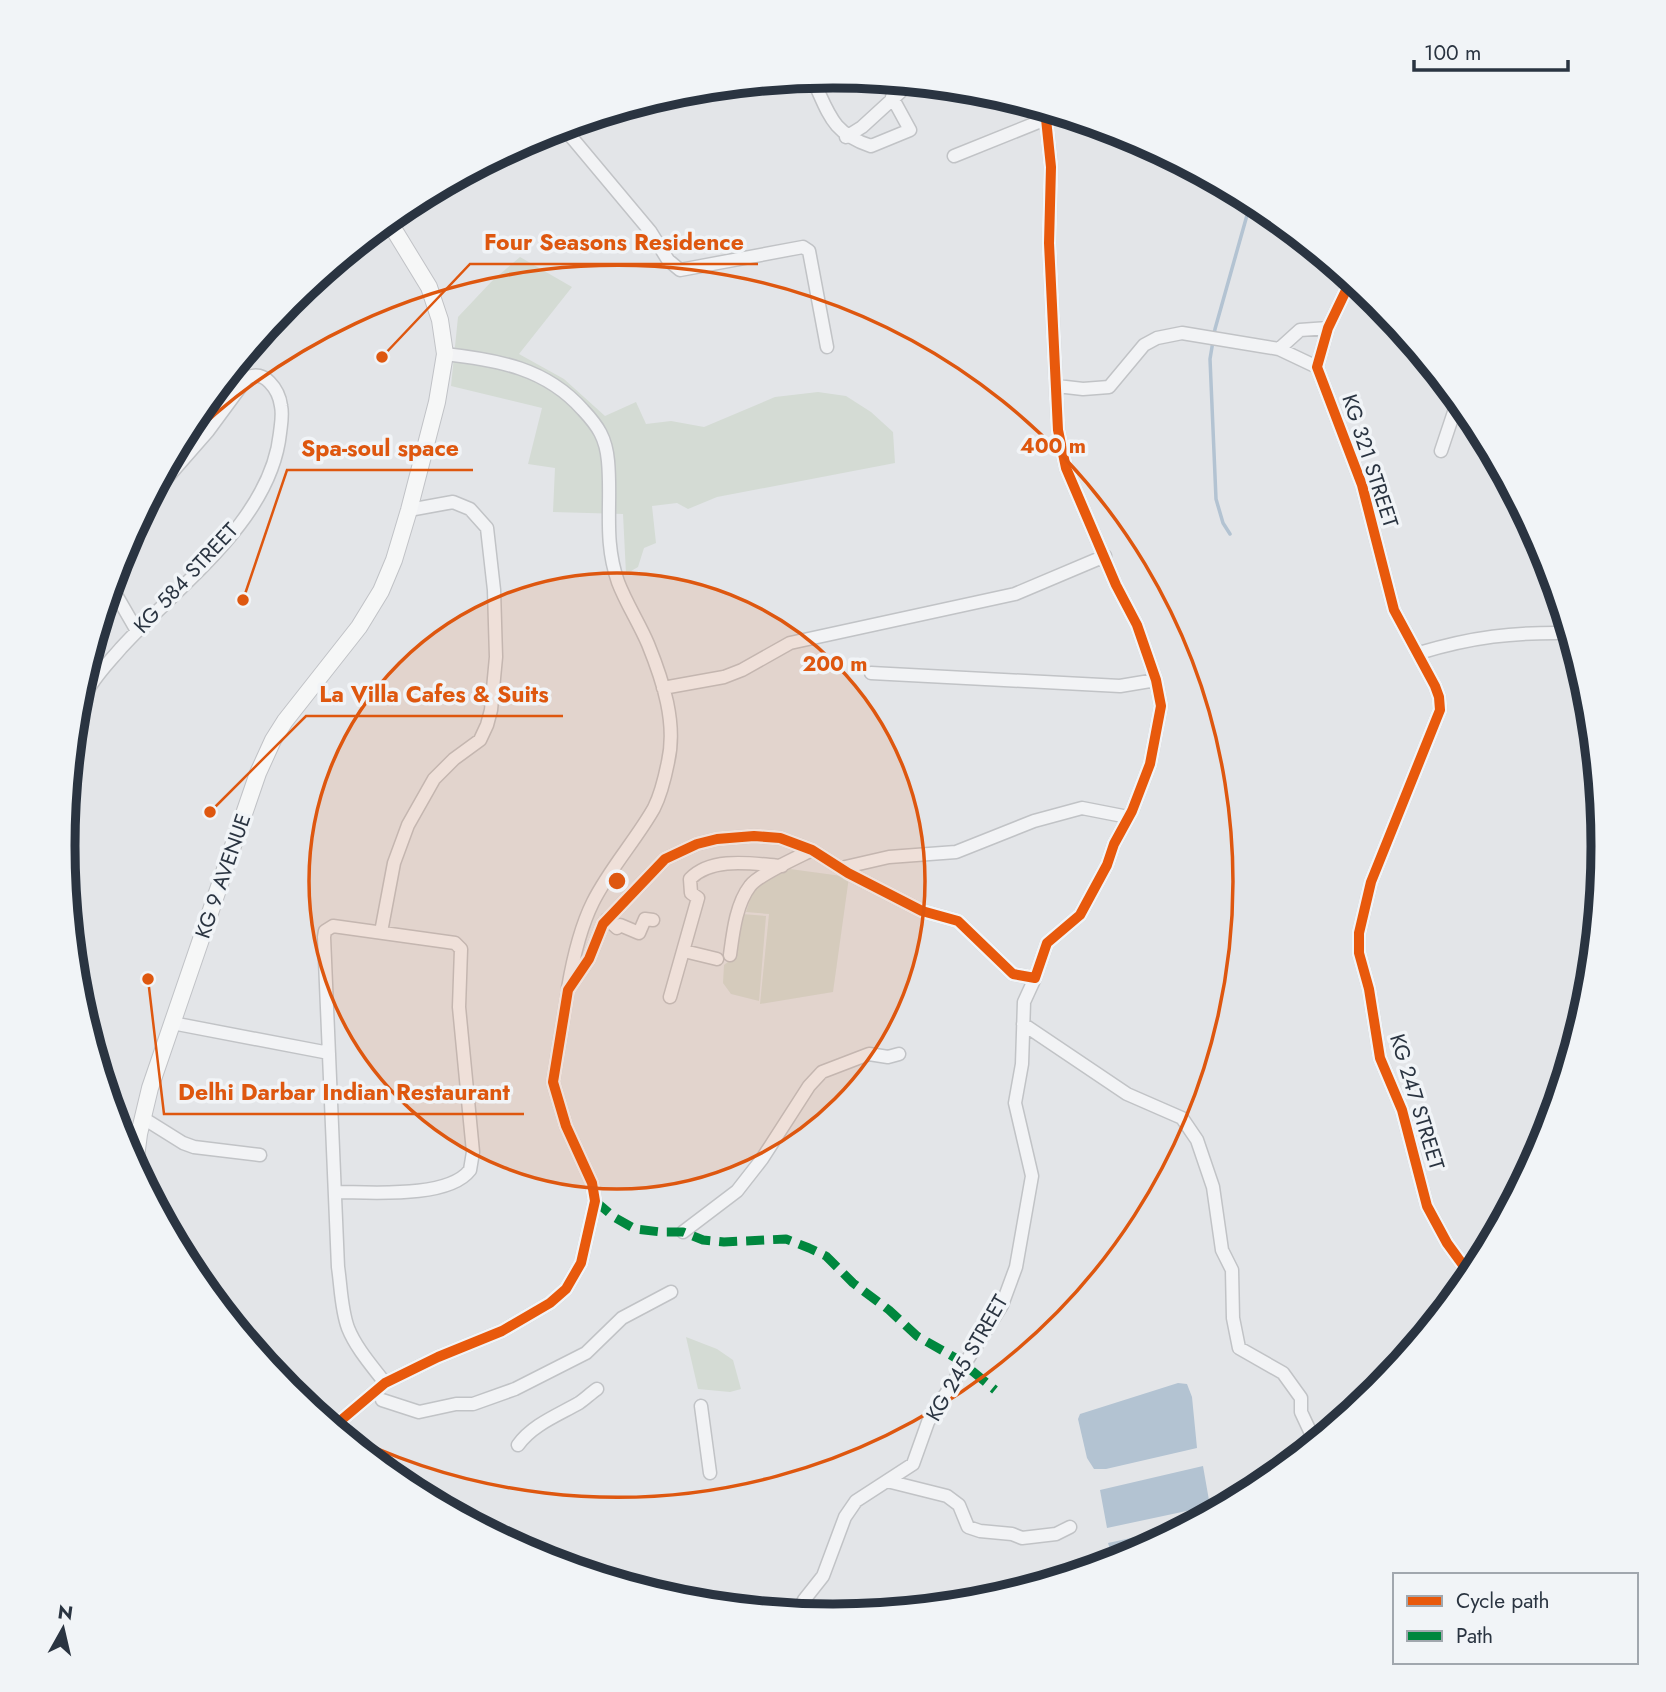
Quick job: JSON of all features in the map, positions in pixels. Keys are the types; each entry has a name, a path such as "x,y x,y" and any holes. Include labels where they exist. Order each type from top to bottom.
{"main road":[{"name":"KG 9 AVENUE","path":"138,1147 150,1088 258,773 285,721 359,627 381,592 409,510 437,402 445,354 440,320 429,287 394,229"}],"street":[{"path":"816,89 831,118 846,137 871,146 910,130 892,97"},
{"path":"846,137 862,127 899,92"},
{"path":"954,156 1039,117"},
{"name":"KG 245 STREET","path":"803,1603 829,1564 845,1517 856,1501 913,1464 928,1422 1002,1305 1016,1267 1032,1176 1015,1103 1022,1064 1024,1002 1047,943 1080,915 1107,865 1150,764 1160,719 1161,706 1156,680 1138,625 1116,585 1066,468 1056,412 1049,243 1051,167 1046,119"},
{"path":"570,135 650,231 668,260 680,270 803,247 809,251 827,347"},
{"path":"1057,386 1083,389 1109,387 1144,345 1157,338 1182,333 1279,349 1317,367 1328,328 1347,289"},
{"path":"1279,349 1300,331 1328,328"},
{"path":"340,1421 385,1383 438,1357 502,1331 550,1303 566,1289 581,1263 595,1201 592,1182 566,1126 552,1082 568,990 578,943 594,901 655,806 664,782 672,740 672,726 663,688 648,643 622,594 609,552 609,463 606,441 600,429 575,400 538,374 490,359 445,354"},
{"name":"KG 321 STREET","path":"1317,367 1362,485 1394,610 1419,653"},
{"name":"KG 584 STREET","path":"94,682 137,631 212,556 259,496 270,477 278,451 281,405 278,394 267,380 254,374 247,378 178,465"},
{"path":"1441,452 1454,412"},
{"path":"381,932 394,863 408,825 434,779 454,759 480,740 487,725 496,657 494,590 487,528 470,509 453,502 409,510"},
{"path":"663,688 724,677 790,643 1015,594 1105,556"},
{"path":"117,597 137,631"},
{"path":"1419,653 1461,640 1526,632 1560,633"},
{"name":"KG 247 STREET","path":"1419,653 1440,697 1440,710 1371,882 1359,933 1359,953 1370,989 1380,1058 1406,1125 1427,1206 1447,1243 1464,1266"},
{"path":"871,673 1119,686 1156,680"},
{"path":"841,868 889,857 956,852 1034,821 1082,808 1128,817"},
{"path":"568,990 589,959 607,919 666,859 696,844 754,836 780,838 812,850 922,911 958,921 1009,971 1017,976 1035,978"},
{"path":"730,955 736,920 751,884 812,850"},
{"path":"670,997 698,898 691,893 690,879 696,873 718,865 740,863 782,866"},
{"path":"607,919 617,928 620,925 639,933 645,919 653,920"},
{"path":"336,1192 387,1192 447,1185 467,1175 473,1163 459,1007 461,949 455,943 333,926 325,931 338,1267 347,1326 356,1345 385,1383"},
{"path":"684,951 717,958"},
{"path":"173,1023 330,1053"},
{"path":"1023,1024 1127,1094 1182,1118 1198,1140 1213,1187 1222,1250 1232,1270 1233,1318 1239,1348 1283,1373 1301,1398 1301,1412 1311,1433"},
{"path":"683,1232 737,1191 762,1159 809,1086 822,1072 869,1054 888,1057 899,1054"},
{"path":"143,1118 194,1147 260,1155"},
{"path":"382,1400 419,1412 456,1404 473,1404 515,1389 586,1353 622,1318 671,1292"},
{"path":"518,1445 526,1434 579,1403 597,1389"},
{"path":"701,1406 710,1472"},
{"path":"887,1481 947,1496 959,1505 968,1527 980,1531 1012,1534 1022,1538 1056,1534 1070,1527"}],"shaded area":[{"path":"520,257 572,287 519,354 564,379 605,416 636,402 646,424 671,421 704,427 775,397 818,392 846,396 871,412 893,432 895,463 717,497 688,509 677,503 652,506 656,543 644,548 638,567 626,574 623,514 553,512 555,468 528,464 542,408 451,386 458,317 491,282"},
{"path":"790,869 849,877 833,992 760,1004 769,914 746,912 755,885"},
{"path":"742,914 766,916 759,1001 731,994 723,983 724,965 734,957"},
{"path":"686,1337 717,1349 733,1360 741,1389 730,1392 698,1389"}],"water":[{"path":"1178,1383 1187,1384 1192,1397 1197,1448 1106,1469 1094,1469 1087,1458 1078,1419 1080,1414"},
{"path":"1203,1466 1210,1503 1201,1508 1107,1528 1100,1490"},
{"path":"1151,1534 1110,1551 1108,1543"}],"waterway":[{"path":"1230,534 1223,523 1216,499 1210,359 1215,329 1248,212"}],"marked path":[{"path":"595,1201 614,1217 635,1229 683,1232 703,1240 724,1242 786,1239 826,1256 853,1283 889,1310 917,1336 959,1360 995,1390"}],"cycle path":[{"path":"340,1421 385,1383 438,1357 502,1331 550,1303 566,1289 581,1263 595,1201 592,1183 566,1126 553,1082 568,990 589,959 603,924 665,859 697,844 717,839 754,836 780,838 812,850 848,873 922,911 958,921 1013,974 1035,978 1047,943 1080,915 1132,811 1150,764 1161,706 1156,680 1137,625 1116,585 1066,468 1058,430 1049,243 1051,167 1046,119"},
{"path":"1347,289 1328,328 1317,367 1362,485 1394,610 1435,686 1440,710 1371,882 1359,933 1359,953 1369,989 1380,1058 1402,1110 1427,1206 1447,1243 1464,1266"}],"place":[{"name":"Four Seasons Residence","path":"382,357"},
{"name":"Spa-soul space","path":"243,600"},
{"name":"La Villa Cafes & Suits","path":"210,812"},
{"name":"Delhi Darbar Indian Restaurant","path":"148,979"}]}
